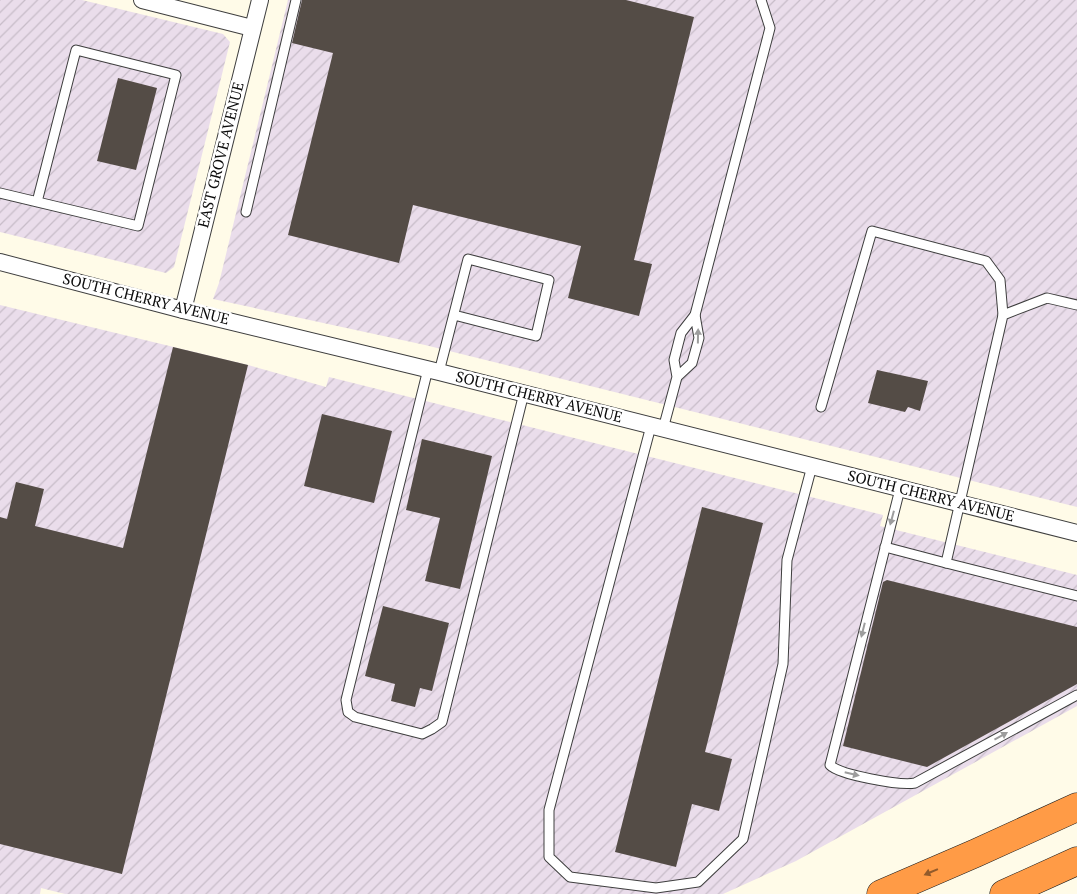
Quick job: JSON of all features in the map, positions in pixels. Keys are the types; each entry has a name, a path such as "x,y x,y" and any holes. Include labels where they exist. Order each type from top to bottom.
{"highway":[{"path":"976,853 1077,800"},
{"path":"880,894 1077,807"},
{"path":"1004,894 1077,861"},
{"path":"1009,894 1077,872"}],"street":[{"path":"142,0 252,28"},
{"name":"EAST GROVE AVENUE","path":"183,310 260,0"},
{"name":"SOUTH CHERRY AVENUE","path":"0,262 183,310 524,393 1077,533"}],"lane":[{"path":"246,212 296,0"},
{"path":"677,377 674,360 681,333 695,315 770,28 759,1"},
{"path":"0,193 37,202 138,226 176,75 76,50 37,202"},
{"path":"821,407 872,231 986,261 1000,280 1003,315 946,563"},
{"path":"454,316 536,336 549,280 468,259 454,316 434,371 346,700 348,712 354,717 422,734 442,722 524,393"},
{"path":"1003,315 1047,298 1077,305"},
{"path":"695,315 700,338 692,363 677,377 657,427 549,810 549,857 570,877 656,888 698,882 742,839 783,664 787,560 812,466"},
{"path":"900,489 830,765 835,769 900,784 915,783 1077,695"},
{"path":"885,548 1077,596"}],"shaded area":[{"path":"0,0 82,0 223,34 230,42 174,267 166,273 0,232"},
{"path":"288,0 1077,0 1077,507 425,345 213,299 219,283"},
{"path":"0,305 248,365 326,387 329,377 883,515 880,526 1077,575 1077,706 796,861 723,894 65,894 41,888 40,894 0,894"}],"building":[{"path":"302,0 626,0 694,17 634,260 652,264 639,316 568,298 581,246 413,205 399,263 288,235 333,53 292,43"},
{"path":"118,78 157,88 136,170 97,161"},
{"path":"173,347 248,365 122,874 0,844 0,517 7,519 16,482 44,489 35,526 123,548"},
{"path":"877,370 928,381 920,411 908,407 905,412 868,403"},
{"path":"322,414 392,431 374,503 304,486"},
{"path":"422,439 492,456 460,589 425,581 440,518 406,510"},
{"path":"702,507 763,523 705,752 732,759 719,811 692,804 676,867 615,852"},
{"path":"887,580 1077,627 1077,684 927,767 843,746 883,582"},
{"path":"383,606 449,623 432,691 420,688 415,707 391,701 395,684 365,676"}]}
